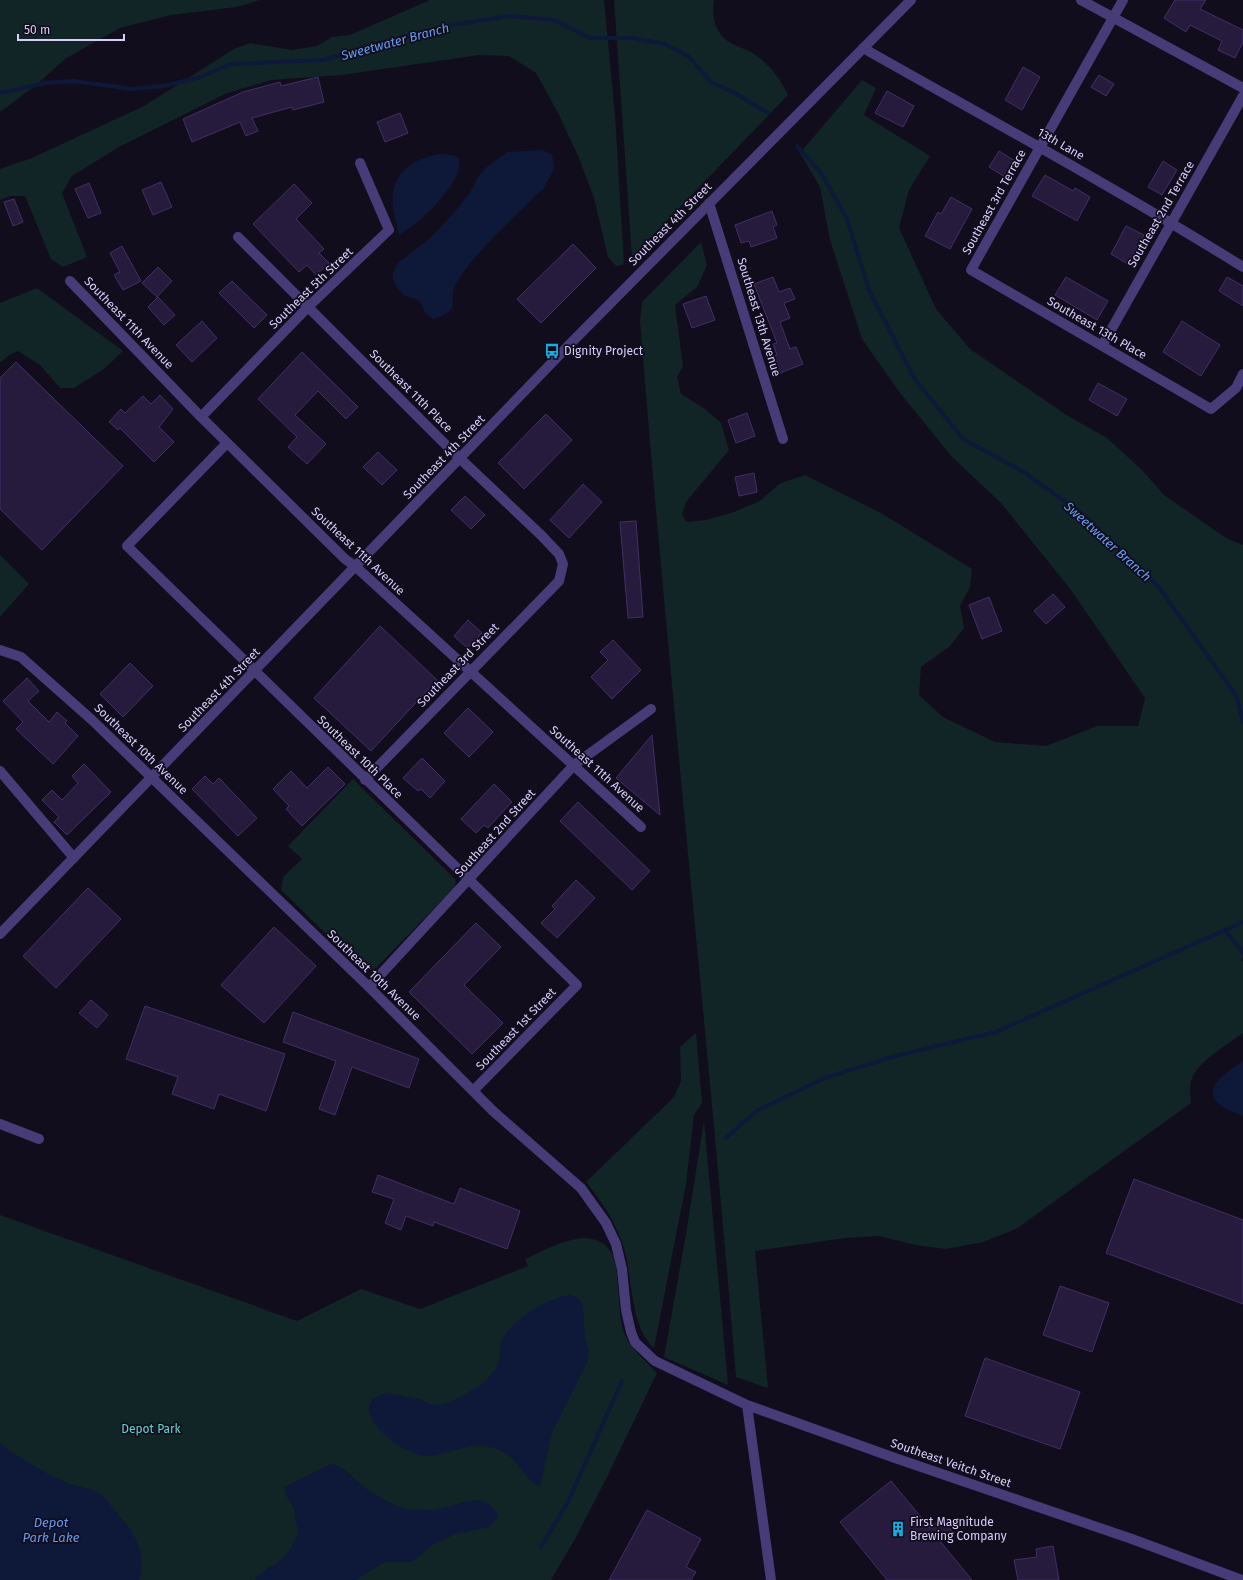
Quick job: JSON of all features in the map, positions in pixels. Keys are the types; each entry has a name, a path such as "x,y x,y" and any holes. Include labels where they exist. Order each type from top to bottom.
{"street":[{"name":"Southeast 4th Street","path":"0,934 255,672 581,333 911,0"},
{"path":"1081,0 1243,88"},
{"name":"Southeast 3rd Terrace","path":"971,270 1123,0"},
{"name":"13th Lane","path":"863,48 1040,146 1171,222 1243,267"},
{"name":"Southeast 2nd Terrace","path":"1102,346 1243,96"},
{"name":"Southeast 5th Street","path":"201,417 308,308 389,230 360,162"},
{"name":"Southeast 13th Avenue","path":"709,203 783,439"},
{"name":"Southeast 11th Place","path":"238,237 460,458 541,535 559,554 563,564"},
{"name":"Southeast 13th Place","path":"971,270 1211,409 1236,388 1243,374"},
{"name":"Southeast 11th Avenue","path":"70,281 201,417 345,558 641,827"},
{"name":"Southeast 10th Place","path":"227,443 127,546 576,985"},
{"name":"Southeast 3rd Street","path":"365,780 559,581 563,564"},
{"name":"Southeast 10th Avenue","path":"2,651 22,657 92,720 369,987 473,1091 517,1132 568,1175 591,1200 606,1223 620,1258 625,1284 627,1322 635,1342 655,1361"},
{"name":"Southeast 2nd Street","path":"369,987 470,880 574,766 651,708"},
{"path":"0,771 74,858"},
{"name":"Southeast 1st Street","path":"473,1091 576,985"},
{"path":"0,1124 39,1139"},
{"name":"Southeast Veitch Street","path":"655,1361 747,1405 895,1458 1132,1539 1242,1580"},
{"path":"747,1405 771,1580"}],"green space":[{"path":"0,0 260,0 236,7 171,15 120,28 65,59 35,86 0,112"},
{"path":"430,0 604,0 615,116 624,262 622,265 616,266 608,257 594,198 579,158 558,113 536,73 509,56 479,55 342,75 271,80 225,94 119,147 72,176 62,193 87,257 63,267 51,259 25,196 11,196 0,200 0,169 32,158 144,106 234,49 250,43 292,50 317,46 332,37 350,35"},
{"path":"614,0 714,0 713,12 715,24 721,35 731,43 753,53 764,62 778,77 788,95 632,257"},
{"path":"862,80 876,88 864,115 930,156 909,190 899,228 936,309 970,349 1068,416 1107,438 1142,470 1164,495 1226,538 1243,545 1243,958 1241,959 1243,962 1243,1033 1214,1053 1195,1072 1190,1084 1191,1103 1016,1229 983,1242 946,1249 916,1245 879,1236 845,1238 755,1251 768,1388 736,1377 713,1113 651,453 640,321 642,302 701,242 707,265 697,287 675,305 683,366 677,377 681,394 705,409 721,423 729,450 686,502 682,515 687,522 706,520 734,512 760,501 779,484 805,475 881,513 972,569 970,587 960,606 964,628 950,646 921,667 919,695 943,717 995,742 1046,746 1097,726 1138,726 1145,698 1071,590 1001,503 952,457 900,393 862,339 830,240 820,187 800,153"},
{"path":"37,288 123,351 104,369 74,388 60,388 40,365 18,351 9,355 0,363 0,303"},
{"path":"0,555 29,584 0,617"},
{"path":"353,779 456,880 455,886 451,891 376,968 370,970 360,967 281,890 283,877 302,859 288,846"},
{"path":"696,1033 702,1103 694,1115 686,1184 654,1348 646,1338 636,1313 629,1271 620,1236 608,1212 586,1182 674,1097 681,1081 680,1047"},
{"path":"704,1121 728,1385 664,1357"},
{"name":"Depot Park","path":"0,1215 297,1321 361,1289 420,1309 528,1266 525,1259 557,1244 581,1238 592,1239 603,1243 611,1252 616,1264 620,1316 624,1333 634,1349 657,1373 607,1477 575,1539 551,1580 0,1580"}],"water":[{"path":"543,150 552,155 554,166 553,171 543,189 475,257 466,268 454,288 452,308 443,315 433,319 425,313 421,303 417,299 408,297 397,287 393,279 393,273 398,263 429,239 453,214 471,191 478,177 487,167 507,152"},
{"path":"440,154 453,155 459,158 459,168 455,179 448,190 429,212 400,234 398,232 393,211 393,196 398,178 404,170 411,165 429,156"},
{"path":"1243,1061 1243,1116 1223,1107 1216,1101 1213,1094 1214,1088 1223,1075"},
{"path":"571,1295 578,1298 583,1305 585,1338 589,1350 587,1363 552,1433 540,1486 533,1483 516,1462 505,1453 497,1449 471,1446 429,1456 421,1455 401,1447 391,1440 375,1424 370,1415 369,1406 372,1399 381,1394 403,1396 437,1405 448,1403 479,1386 492,1373 499,1361 502,1340 507,1332 522,1317 542,1304 562,1296"},
{"name":"Depot Park Lake","path":"0,1443 24,1460 50,1475 68,1483 93,1490 104,1497 133,1533 137,1542 142,1559 139,1580 0,1580"},
{"path":"331,1464 345,1470 368,1490 388,1502 399,1506 410,1509 431,1510 462,1502 478,1500 485,1502 492,1507 498,1515 498,1518 489,1527 453,1535 434,1544 412,1562 385,1562 356,1580 254,1580 270,1566 275,1565 289,1551 298,1533 294,1509 286,1495 284,1487"}],"building":[{"path":"1175,0 1206,0 1200,9 1243,30 1243,42 1235,58 1218,50 1222,41 1190,25 1186,32 1164,18"},
{"path":"1023,67 1040,77 1022,110 1005,100"},
{"path":"1099,75 1114,84 1106,96 1091,87"},
{"path":"318,77 324,102 293,110 292,107 252,118 258,131 246,136 240,122 192,142 183,119 243,92 280,82 281,86"},
{"path":"887,91 914,106 903,127 875,113"},
{"path":"400,113 408,133 385,142 377,122"},
{"path":"999,151 1015,161 1005,177 989,167"},
{"path":"1163,161 1177,170 1162,195 1148,187"},
{"path":"1045,175 1073,191 1075,188 1090,197 1077,221 1032,196"},
{"path":"161,182 172,207 153,215 142,190"},
{"path":"89,183 101,213 88,218 75,189"},
{"path":"294,184 312,203 296,219 324,249 319,253 329,263 316,275 307,265 299,272 253,224"},
{"path":"951,197 972,209 950,249 925,236 938,212 941,214"},
{"path":"14,199 23,222 13,226 4,202"},
{"path":"772,211 777,225 773,227 777,238 751,247 749,241 741,243 735,225"},
{"path":"1126,226 1144,235 1128,264 1111,254"},
{"path":"573,244 596,268 541,323 517,299"},
{"path":"122,246 141,281 123,290 114,275 120,272 110,253"},
{"path":"158,267 172,281 157,297 142,283"},
{"path":"773,277 779,292 790,288 795,299 784,303 790,318 780,322 790,349 796,347 803,364 780,373 774,356 777,355 773,344 777,343 754,284"},
{"path":"1066,277 1108,301 1097,320 1055,295"},
{"path":"1227,277 1243,286 1243,306 1219,291"},
{"path":"232,281 267,315 254,328 219,293"},
{"path":"706,296 715,320 692,328 683,304"},
{"path":"158,297 175,315 164,325 148,307"},
{"path":"202,321 217,338 192,362 176,345"},
{"path":"1182,321 1220,345 1201,376 1163,352"},
{"path":"302,352 358,407 346,419 318,391 295,415 326,444 307,464 288,447 297,437 258,399"},
{"path":"16,362 123,466 42,550 0,509 0,378"},
{"path":"1098,383 1127,399 1117,416 1089,400"},
{"path":"160,395 173,409 159,427 174,442 154,462 120,428 118,430 109,422 121,409 125,413 143,396 151,404"},
{"path":"747,413 755,436 736,443 728,420"},
{"path":"546,414 572,440 524,489 498,463"},
{"path":"378,452 397,470 382,485 363,467"},
{"path":"754,473 757,492 739,496 735,477"},
{"path":"583,484 602,502 569,538 550,520"},
{"path":"465,496 485,515 471,529 451,510"},
{"path":"636,521 643,617 628,618 620,522"},
{"path":"1053,594 1065,607 1046,624 1034,611"},
{"path":"989,597 1002,631 982,639 969,605"},
{"path":"468,620 482,633 467,648 454,636"},
{"path":"380,626 437,680 371,751 314,698"},
{"path":"613,640 641,670 612,699 591,677 608,660 600,652"},
{"path":"130,663 153,686 123,717 100,694"},
{"path":"27,678 39,691 28,701 49,722 57,712 67,721 65,723 78,736 53,764 16,729 23,722 3,701"},
{"path":"468,708 493,732 469,757 444,733"},
{"path":"652,735 660,815 616,778"},
{"path":"422,758 445,781 430,798 421,789 418,791 403,778"},
{"path":"84,764 111,792 67,835 54,822 59,817 42,800 52,790 62,800 78,783 72,776"},
{"path":"328,767 345,784 302,826 286,809 289,806 273,789 291,771 307,788"},
{"path":"205,776 213,784 219,778 257,818 238,836 192,789"},
{"path":"494,784 512,802 488,828 484,825 476,833 461,819"},
{"path":"578,802 650,871 632,890 560,821"},
{"path":"576,880 595,898 557,938 541,923 555,909 552,906"},
{"path":"88,888 121,919 56,988 23,956"},
{"path":"476,923 501,947 464,985 503,1023 472,1054 409,992"},
{"path":"274,927 316,966 264,1023 221,985"},
{"path":"91,1000 108,1015 97,1028 79,1013"},
{"path":"145,1006 285,1054 266,1111 219,1094 214,1109 172,1094 178,1077 126,1059"},
{"path":"293,1012 419,1059 409,1088 352,1067 335,1115 319,1109 336,1061 283,1042"},
{"path":"378,1175 454,1204 460,1188 520,1211 507,1249 434,1222 433,1226 406,1216 401,1230 385,1223 394,1199 372,1192"},
{"path":"1134,1179 1243,1220 1243,1304 1106,1253"},
{"path":"1060,1286 1109,1303 1092,1352 1043,1335"},
{"path":"985,1358 1080,1392 1060,1449 965,1416"},
{"name":"First Magnitude Brewing Company","path":"891,1481 930,1528 941,1518 952,1531 940,1541 972,1580 887,1580 840,1522"},
{"path":"647,1510 701,1539 686,1567 696,1572 691,1580 609,1580"},
{"path":"1053,1546 1059,1580 1018,1580 1014,1560 1037,1557 1036,1549"}],"waterway":[{"name":"Sweetwater Branch","path":"0,93 45,83 73,81 132,89 164,86 201,77 231,64 323,60 446,26 509,16 554,20 590,38 631,38 665,44 688,56 711,82 735,93 768,113"},
{"name":"Sweetwater Branch","path":"797,146 821,173 847,219 869,290 914,378 963,439 1022,471 1080,512 1158,586 1237,697 1243,722"},
{"path":"726,1138 756,1111 827,1077 899,1055 996,1032 1243,922"},
{"path":"1225,930 1243,953"},
{"path":"541,1547 568,1502 622,1381"}],"place":[{"name":"Dignity Project","path":"552,351"},
{"name":"First Magnitude Brewing Company","path":"898,1529"}]}
